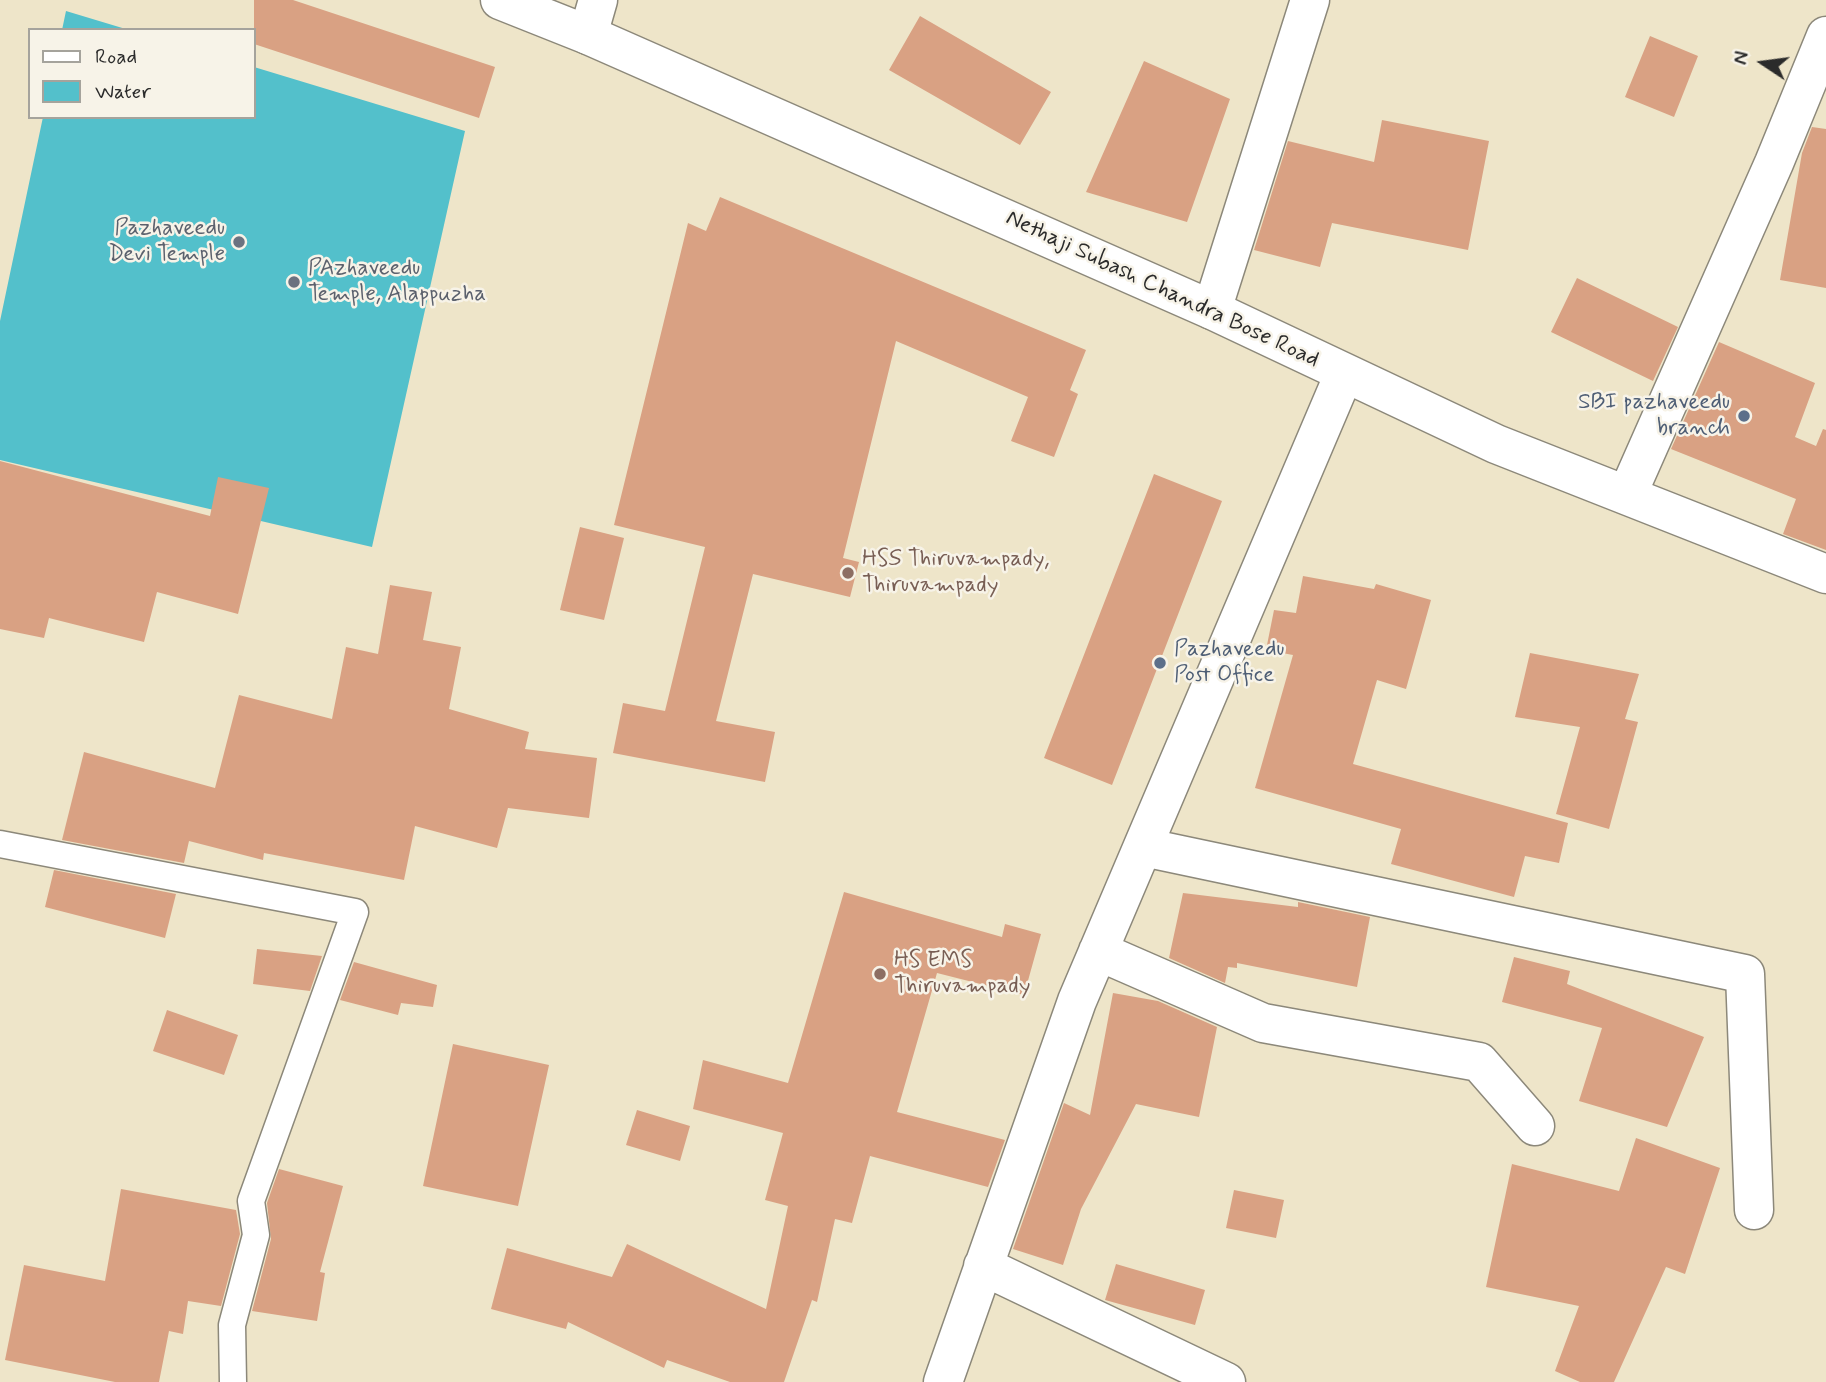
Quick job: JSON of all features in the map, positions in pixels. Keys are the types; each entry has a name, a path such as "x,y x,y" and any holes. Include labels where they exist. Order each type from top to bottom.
{"street":[{"name":"Nethaji Subash Chandra Bose Road","path":"500,0 593,18 1496,444 1826,575"},
{"path":"1212,310 1310,0"},
{"path":"1627,495 1774,163 1826,36"},
{"path":"943,1382 1098,951 1344,374"},
{"path":"1143,846 1745,974 1754,1210"},
{"path":"1098,951 1263,1023 1479,1062 1535,1126"},
{"path":"983,1266 1226,1382"}],"lane":[{"path":"0,845 355,912 251,1201 256,1235 232,1325 233,1382"}],"water":[{"path":"66,11 122,28 62,28"},
{"path":"256,68 465,131 372,547 0,460 0,321 43,119 256,119"}],"building":[{"path":"254,0 293,0 495,67 479,118 256,45"},
{"path":"920,16 1051,92 1020,145 889,70"},
{"path":"1650,36 1698,56 1674,117 1625,97"},
{"path":"1144,61 1230,99 1187,222 1086,192"},
{"path":"1382,120 1489,141 1468,250 1332,223 1320,267 1254,250 1288,141 1374,162"},
{"path":"1812,127 1826,129 1826,288 1780,280 1802,153"},
{"path":"720,197 1086,350 1070,390 1078,394 1054,457 1011,441 1028,397 896,341 843,558 859,562 850,597 753,574 716,721 775,732 765,782 613,753 623,703 665,711 705,547 614,525 688,223 706,231"},
{"path":"1577,278 1678,327 1653,381 1551,332"},
{"name":"SBI pazhaveedu branch","path":"1719,342 1815,383 1795,437 1816,446 1823,429 1826,430 1826,550 1783,534 1796,499 1671,449"},
{"path":"0,461 210,516 218,477 269,488 238,614 157,592 144,642 49,618 44,638 0,629"},
{"path":"1154,474 1222,501 1112,785 1044,758"},
{"path":"580,527 624,538 604,620 560,610"},
{"path":"1303,576 1374,589 1376,584 1431,600 1406,689 1377,680 1353,764 1568,823 1559,863 1525,856 1514,897 1391,864 1401,829 1255,788 1293,655 1266,650 1274,610 1296,613"},
{"path":"390,585 432,592 423,640 461,647 449,709 529,732 525,749 597,758 589,818 508,808 497,848 415,826 404,880 264,853 263,860 189,841 184,863 62,840 84,752 215,788 239,695 332,719 346,647 378,654"},
{"path":"1530,653 1639,674 1625,719 1638,722 1609,829 1556,814 1580,727 1515,717"},
{"path":"54,870 176,894 165,938 45,907"},
{"path":"844,892 1002,937 1005,924 1041,934 1024,995 937,973 897,1112 1005,1140 988,1187 870,1156 852,1223 835,1219 817,1302 812,1300 784,1382 730,1382 667,1360 664,1368 568,1322 566,1329 491,1309 507,1248 612,1277 627,1244 766,1309 788,1206 765,1200 783,1133 693,1109 703,1060 788,1083"},
{"path":"1183,893 1298,907 1298,902 1370,917 1357,987 1237,963 1237,968 1228,967 1225,983 1169,958"},
{"path":"257,949 322,956 310,991 253,984"},
{"path":"1514,957 1570,971 1567,984 1704,1037 1667,1127 1579,1101 1602,1028 1502,1002"},
{"path":"354,962 437,985 433,1007 401,1003 398,1015 340,1000"},
{"path":"1113,993 1158,1001 1217,1027 1199,1117 1136,1104 1081,1209 1063,1265 1013,1249 1064,1103 1090,1115"},
{"path":"167,1010 238,1035 224,1075 153,1051"},
{"path":"453,1044 549,1065 518,1206 423,1186"},
{"path":"637,1110 690,1126 680,1161 626,1145"},
{"path":"1636,1138 1720,1168 1685,1274 1666,1267 1614,1382 1580,1382 1555,1371 1579,1306 1486,1287 1512,1164 1619,1191"},
{"path":"279,1169 343,1186 320,1272 325,1273 317,1321 252,1311 271,1239 267,1203"},
{"path":"121,1189 236,1210 240,1234 221,1306 188,1301 183,1334 169,1331 159,1382 115,1382 5,1360 24,1265 105,1281"},
{"path":"1234,1190 1284,1200 1276,1238 1226,1228"},
{"path":"1116,1264 1205,1290 1195,1325 1105,1300"}],"place":[{"name":"Pazhaveedu Devi Temple","path":"239,242"},
{"name":"PAzhaveedu Temple, Alappuzha","path":"294,282"},
{"name":"SBI pazhaveedu branch","path":"1744,416"},
{"name":"HSS Thiruvampady, Thiruvampady","path":"848,573"},
{"name":"Pazhaveedu Post Office","path":"1160,663"},
{"name":"HS EMS Thiruvampady","path":"880,974"}]}
